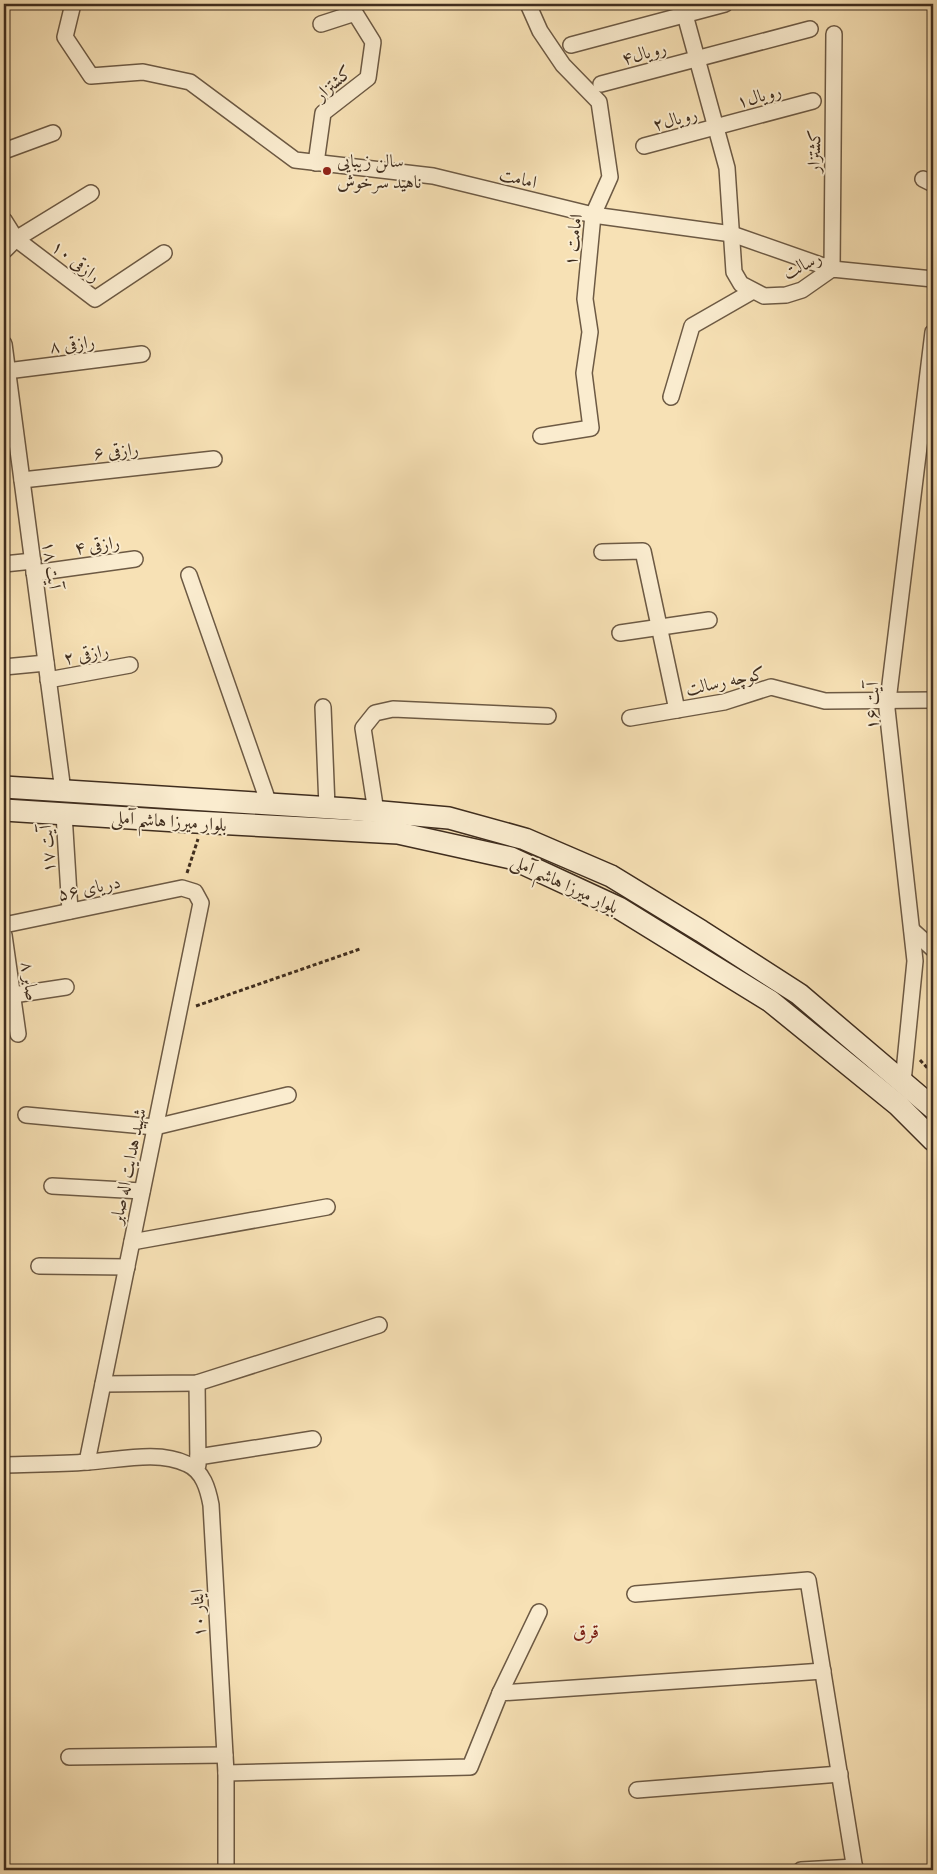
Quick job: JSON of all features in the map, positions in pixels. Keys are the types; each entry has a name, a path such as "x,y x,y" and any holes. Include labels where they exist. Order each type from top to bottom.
{"main road":[{"name":"بلوار میرزا هاشم آملی","path":"4,787 328,808 449,818 516,836 611,876 702,931 799,994 933,1108"},
{"path":"200,800 202,812 200,823"},
{"path":"234,824 230,819 230,814 234,806 240,802"},
{"name":"بلوار میرزا هاشم آملی","path":"4,810 200,823 398,833 511,858 619,908 770,1001 898,1105 933,1140"}],"street":[{"name":"امامت","path":"73,4 65,37 91,76 143,72 190,82 296,160 432,176 593,215 732,234 832,269"},
{"name":"امامت ۱","path":"528,4 540,31 563,65 599,102 610,177 593,215 586,299 590,332 584,373 591,428 541,436"},
{"path":"571,45 683,9 725,4"},
{"path":"671,397 692,326 753,291 741,284 734,272 727,168 683,9"},
{"name":"کشتزار","path":"316,163 323,113 368,78 374,42 355,13 321,24"},
{"name":"رویال۴","path":"601,84 810,29"},
{"name":"کشتزار","path":"832,269 834,34"},
{"name":"رویال۱","path":"716,127 813,101"},
{"name":"رویال۲","path":"644,146 716,127"},
{"path":"4,151 53,133"},
{"path":"4,251 16,239 91,193"},
{"path":"4,220 16,239"},
{"name":"رازقی ۱۰","path":"16,239 95,299 164,253"},
{"name":"رسالت","path":"753,291 764,296 786,295 802,290 832,269 933,280"},
{"name":"آیت ۱۶","path":"903,1082 916,961 887,709 933,332"},
{"name":"آیت ۱۸","path":"4,344 63,791"},
{"name":"رازقی ۸","path":"7,371 142,354"},
{"name":"رازقی ۶","path":"22,480 214,459"},
{"path":"4,461 19,460"},
{"path":"602,552 643,551 677,710"},
{"name":"رازقی ۴","path":"4,564 33,567 135,559"},
{"path":"189,575 269,804"},
{"path":"620,633 709,620"},
{"path":"4,667 46,663"},
{"name":"رازقی ۲","path":"48,680 130,665"},
{"name":"کوچه رسالت","path":"630,718 724,702 771,687 825,701 933,700"},
{"path":"323,707 328,808"},
{"path":"376,812 363,728 375,713 393,709 548,716"},
{"name":"آیت ۱۷","path":"64,814 70,911"},
{"name":"دریای ۵۶","path":"4,925 182,888"},
{"name":"شهید هدایت اله صابر","path":"87,1462 201,902 195,892 182,888"},
{"path":"912,930 933,949"},
{"name":"صابر ۸","path":"4,934 18,1034"},
{"path":"13,995 66,987"},
{"path":"26,1115 155,1127 288,1096"},
{"path":"52,1186 142,1191"},
{"path":"132,1242 327,1207"},
{"path":"39,1266 127,1267"},
{"path":"103,1384 197,1383 379,1325"},
{"path":"197,1383 198,1464"},
{"path":"4,1465 87,1462 160,1456 187,1464 198,1464 313,1438"},
{"name":"ایثار ۱۰","path":"198,1464 209,1491 211,1505 226,1773 226,1870"},
{"path":"634,1594 808,1580 855,1869 801,1870"},
{"path":"226,1773 470,1767 500,1693 539,1612"},
{"path":"500,1693 823,1671"},
{"path":"69,1757 225,1755"},
{"path":"637,1790 840,1774"}],"path":[{"path":"182,888 200,823"},
{"path":"179,1012 360,948"}],"place":[{"name":"سالن زیبایی ناهید سرخوش","path":"327,171"}],"district":[{"name":"قرق","path":"586,1631"}]}
